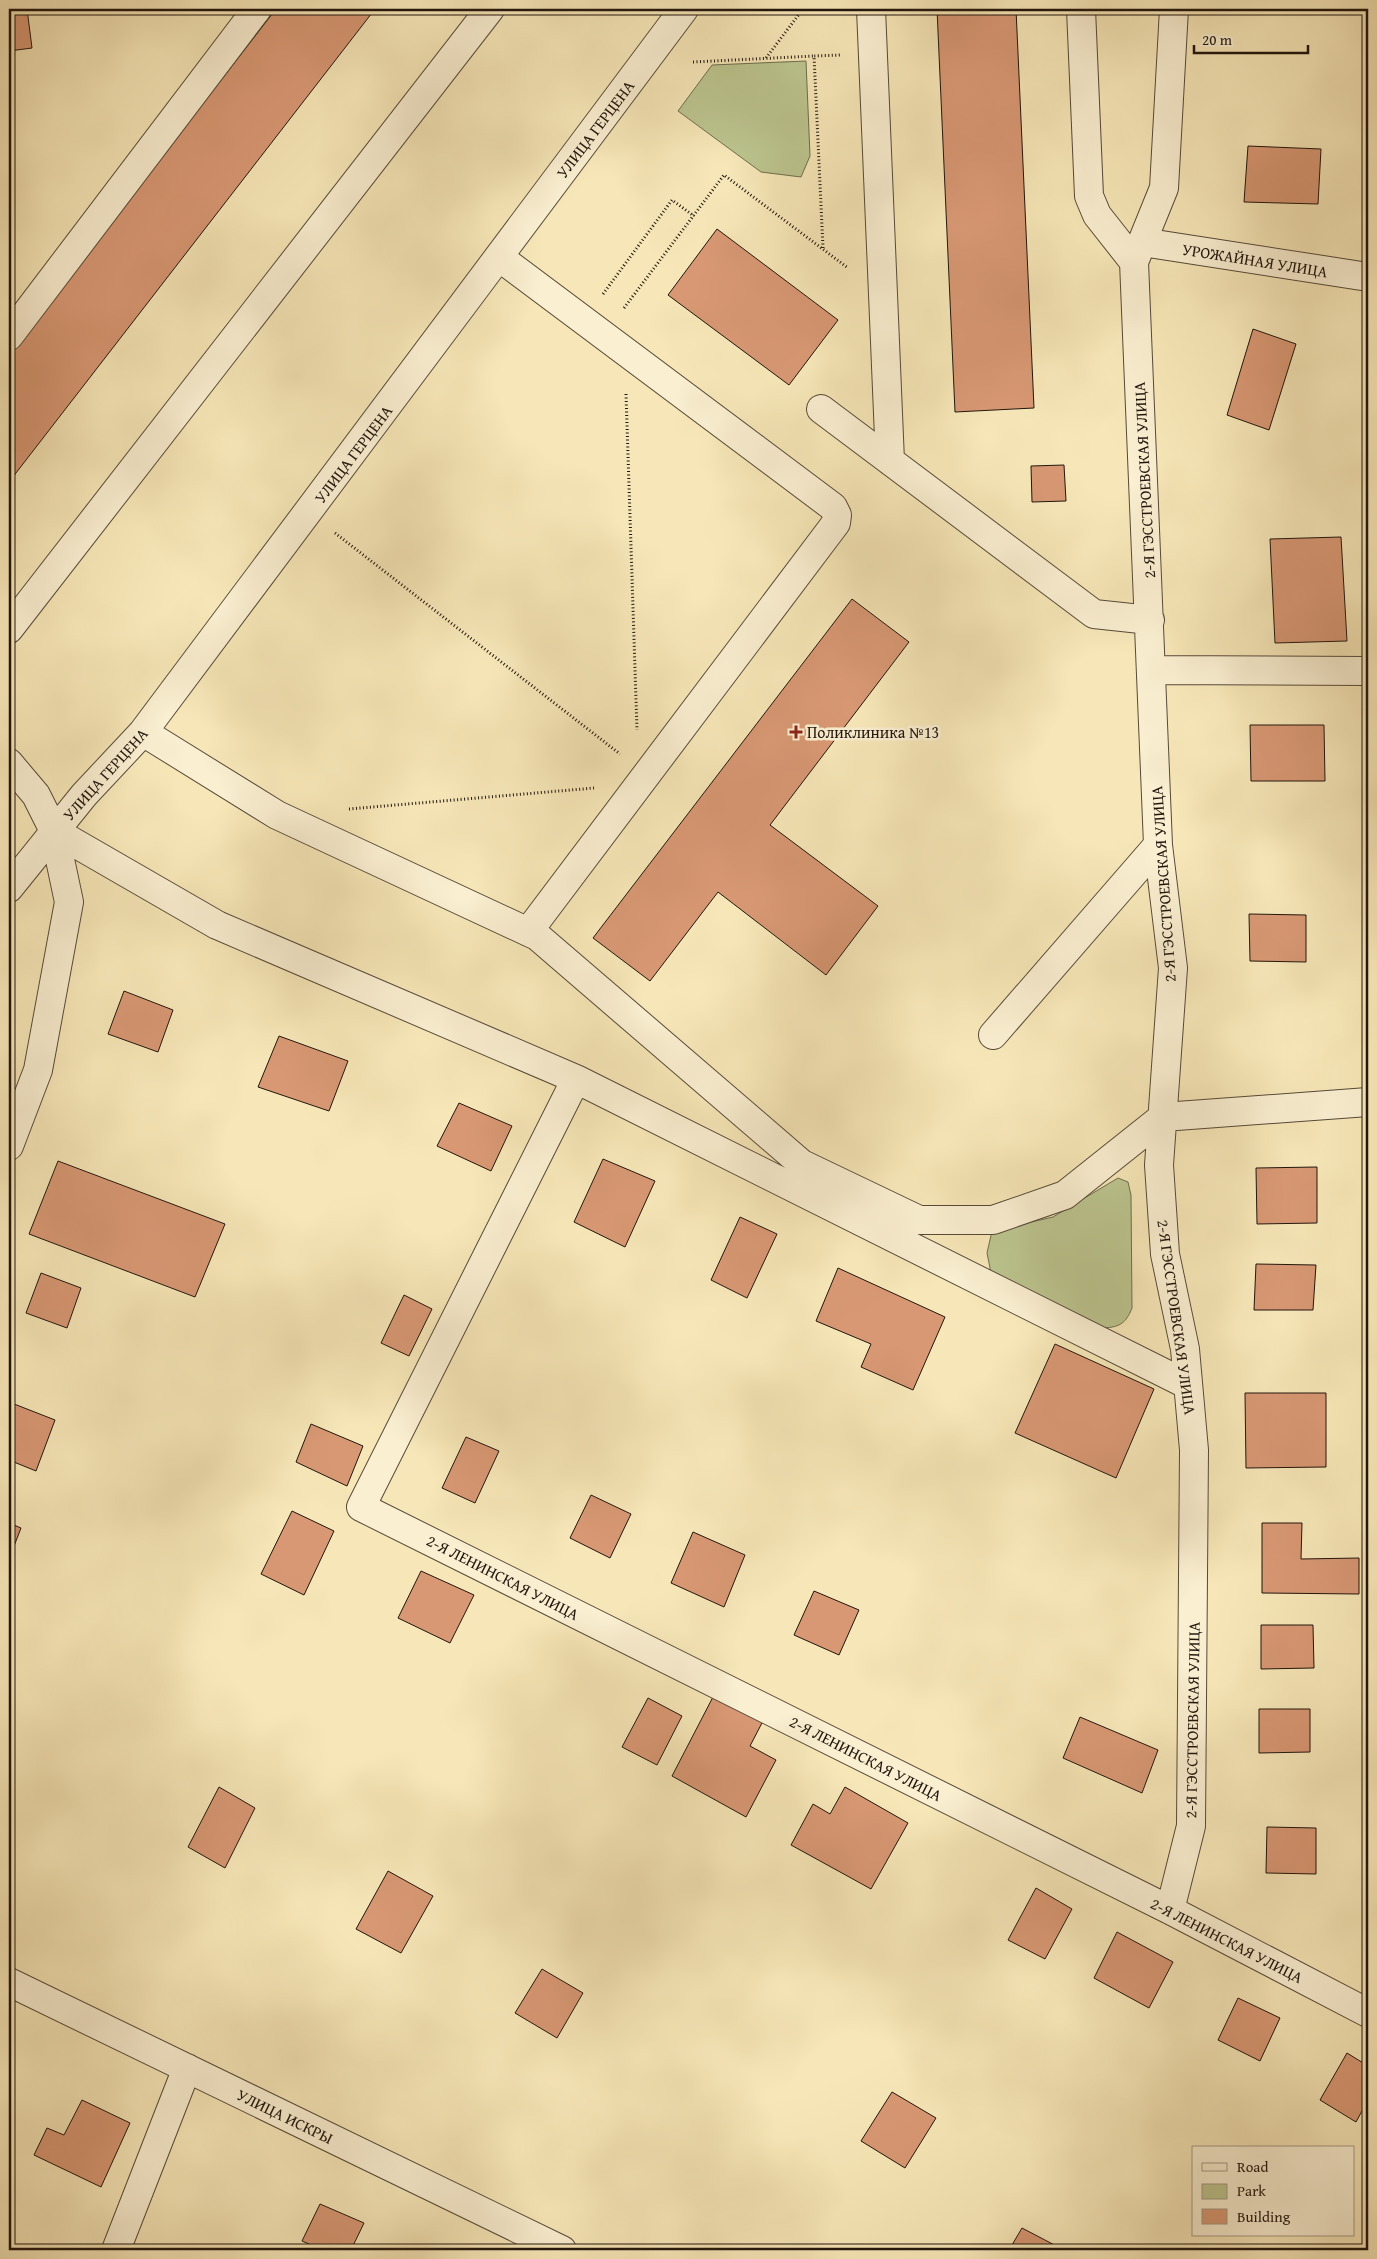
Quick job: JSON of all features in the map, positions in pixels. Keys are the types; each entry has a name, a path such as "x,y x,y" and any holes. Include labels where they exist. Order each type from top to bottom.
{"street":[{"path":"9,336 257,9"},
{"path":"9,629 490,9"},
{"name":"УЛИЦА ГЕРЦЕНА","path":"9,888 84,795 143,732 309,513 684,9"},
{"path":"871,9 890,461"},
{"path":"1081,9 1090,196 1097,215 1138,252"},
{"name":"2-Я ГЭССТРОЕВСКАЯ УЛИЦА","path":"1170,1910 1191,1826 1194,1450 1185,1349 1165,1254 1159,1164 1172,968 1158,845 1138,252 1164,188 1174,9"},
{"name":"УРОЖАЙНАЯ УЛИЦА","path":"1138,252 1368,278"},
{"path":"499,257 833,507 837,515 836,523 642,772 528,932"},
{"path":"821,410 1094,614 1150,620"},
{"path":"1151,670 1368,672"},
{"path":"143,732 278,815 537,936 594,983 802,1164 919,1220 993,1220 1065,1195 1162,1117 1368,1102"},
{"path":"9,763 36,795 54,831 70,902 38,1070 10,1140"},
{"path":"54,831 217,925 576,1079 1188,1385"},
{"path":"993,1035 1158,845"},
{"name":"2-Я ЛЕНИНСКАЯ УЛИЦА","path":"576,1079 361,1506 1170,1910 1368,2013"},
{"name":"УЛИЦА ИСКРЫ","path":"9,1982 562,2250"},
{"path":"116,2250 186,2068"}],"path":[{"path":"766,58 803,9"},
{"path":"693,62 873,54"},
{"path":"814,56 822,249"},
{"path":"615,306 622,311 724,175 884,294"},
{"path":"608,300 601,295 672,200 694,216"},
{"path":"624,351 642,772"},
{"path":"309,513 642,772"},
{"path":"347,810 595,788"}],"green space":[{"path":"806,61 810,156 801,177 761,172 678,111 712,65"},
{"path":"1118,1178 1128,1182 1131,1195 1132,1308 1125,1321 1114,1327 1104,1328 991,1273 987,1253 992,1231 1053,1217"}],"building":[{"path":"9,9 27,9 32,48 9,51"},
{"path":"276,9 375,9 9,482 9,354"},
{"path":"937,9 1016,9 1034,408 955,412"},
{"path":"1248,146 1321,149 1318,204 1244,202"},
{"path":"717,229 838,320 789,385 668,295"},
{"path":"1253,329 1296,344 1269,430 1227,415"},
{"path":"1064,465 1066,501 1032,502 1031,466"},
{"path":"1341,537 1347,641 1275,643 1270,539"},
{"name":"Поликлиника №13","path":"852,599 909,642 770,825 878,906 826,975 718,892 650,981 593,938"},
{"path":"1250,725 1324,725 1325,781 1251,781"},
{"path":"1249,914 1306,915 1306,962 1250,961"},
{"path":"124,991 173,1010 158,1052 108,1034"},
{"path":"279,1036 348,1061 329,1111 258,1087"},
{"path":"459,1103 512,1126 491,1171 437,1146"},
{"path":"603,1159 655,1181 625,1247 574,1222"},
{"path":"58,1161 225,1224 195,1297 29,1234"},
{"path":"1317,1167 1317,1223 1257,1224 1256,1168"},
{"path":"740,1217 777,1234 747,1298 711,1280"},
{"path":"1256,1264 1316,1265 1313,1310 1254,1310"},
{"path":"838,1268 945,1317 913,1390 861,1367 871,1344 816,1321"},
{"path":"41,1273 81,1288 67,1328 26,1313"},
{"path":"404,1295 432,1309 409,1356 381,1343"},
{"path":"1055,1344 1154,1389 1116,1478 1015,1433"},
{"path":"1245,1393 1326,1393 1326,1467 1246,1468"},
{"path":"9,1402 55,1420 36,1471 9,1460"},
{"path":"311,1424 363,1446 347,1486 296,1462"},
{"path":"466,1437 499,1451 475,1503 442,1488"},
{"path":"591,1495 631,1514 610,1558 570,1538"},
{"path":"292,1511 334,1531 304,1595 261,1574"},
{"path":"9,1523 21,1528 9,1559"},
{"path":"1262,1523 1302,1523 1301,1559 1359,1558 1359,1594 1262,1593"},
{"path":"693,1532 745,1555 724,1607 671,1583"},
{"path":"421,1571 474,1595 450,1643 398,1618"},
{"path":"814,1591 859,1610 839,1655 794,1635"},
{"path":"1261,1625 1313,1625 1314,1668 1261,1669"},
{"path":"714,1695 763,1721 750,1746 776,1760 746,1817 672,1776"},
{"path":"648,1698 682,1716 657,1765 622,1747"},
{"path":"1259,1709 1310,1709 1310,1752 1259,1753"},
{"path":"1080,1717 1158,1750 1142,1793 1063,1758"},
{"path":"219,1787 255,1808 225,1868 188,1847"},
{"path":"845,1787 908,1823 871,1889 791,1845 813,1804 830,1814"},
{"path":"1267,1827 1316,1828 1316,1874 1266,1873"},
{"path":"388,1871 433,1896 401,1953 356,1929"},
{"path":"1036,1888 1072,1909 1045,1959 1008,1940"},
{"path":"1117,1932 1173,1962 1149,2008 1094,1978"},
{"path":"542,1969 583,1993 557,2038 515,2013"},
{"path":"1238,1998 1280,2018 1260,2061 1218,2040"},
{"path":"1347,2053 1368,2066 1368,2100 1356,2122 1320,2100"},
{"path":"892,2092 936,2118 905,2168 861,2141"},
{"path":"82,2100 130,2123 101,2187 34,2155 47,2128 64,2135"},
{"path":"320,2204 364,2223 351,2250 323,2250 302,2241"},
{"path":"1022,2228 1064,2250 1009,2250"}],"place":[{"name":"Поликлиника №13","path":"796,732"}]}
